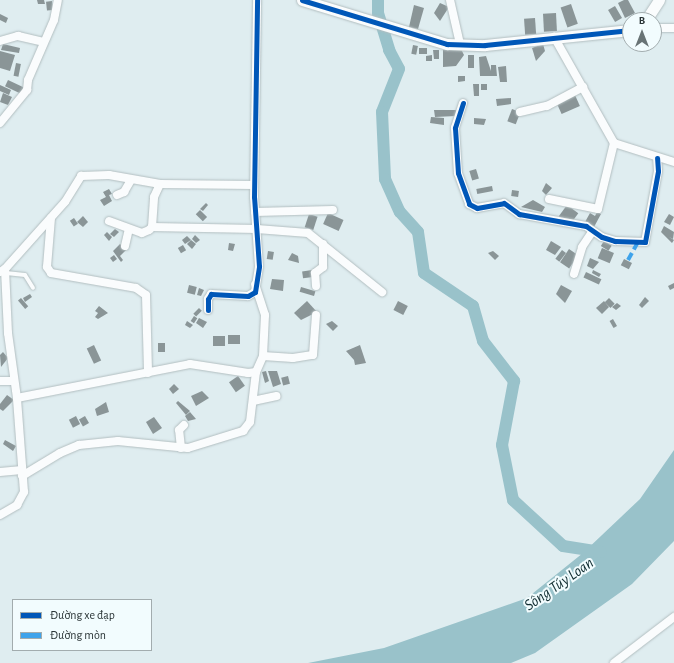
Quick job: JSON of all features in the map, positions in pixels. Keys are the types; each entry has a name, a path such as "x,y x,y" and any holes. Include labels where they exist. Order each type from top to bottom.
{"street":[{"path":"0,123 27,90 28,80 43,42 54,20 58,0"},
{"path":"208,310 208,299 211,294 248,296 255,292 255,284 259,266 257,229 254,212 257,0"},
{"path":"302,0 447,44 485,45 622,31"},
{"path":"450,0 460,44"},
{"path":"651,12 659,0"},
{"path":"662,28 674,28"},
{"path":"0,41 18,36 43,42"},
{"path":"554,37 614,143 657,158 674,162"},
{"path":"520,112 547,106 583,87"},
{"path":"463,103 455,128 458,173 471,206 477,208 504,203 519,214 586,226 592,232 616,241 645,242 658,171 657,158"},
{"path":"549,199 598,209 614,143"},
{"path":"0,515 21,500 24,492 17,398 13,381 4,272 65,202 82,176 109,175 160,184 254,185"},
{"path":"117,195 124,192 131,180"},
{"path":"109,221 129,229 146,232 152,226 154,197 160,184"},
{"path":"254,212 333,210"},
{"path":"51,218 47,267 51,273 136,288 146,295 148,372"},
{"path":"152,226 257,229 308,233 382,292"},
{"path":"125,246 129,229"},
{"path":"574,274 582,247 592,232"},
{"path":"316,286 314,273 323,267 323,244"},
{"path":"0,472 22,473 60,453 99,441 118,441 181,448 195,447 246,428 250,422 256,372 263,356 264,308 255,284"},
{"path":"263,356 293,358 313,355 316,315"},
{"path":"17,398 190,364 248,373 256,372"},
{"path":"0,381 13,381"},
{"path":"252,401 276,396"},
{"path":"181,448 179,430 184,425"},
{"path":"614,663 674,617"}],"lane":[{"path":"4,272 25,275 33,288"}],"water":[{"name":"Sông Túy Loan","path":"674,450 674,541 632,584 535,653 511,663 308,663 384,648 527,598 583,553 640,499"}],"building":[{"path":"37,0 44,0 45,4 38,4"},
{"path":"628,0 634,12 622,12 618,3"},
{"path":"52,1 53,10 47,11 46,2"},
{"path":"440,3 449,7 440,21 434,13"},
{"path":"571,4 578,24 567,27 561,8"},
{"path":"414,5 424,8 418,29 409,27"},
{"path":"615,6 622,18 615,22 608,10"},
{"path":"556,13 557,31 544,32 543,14"},
{"path":"0,14 8,18 6,23 0,20"},
{"path":"535,18 536,34 525,35 524,19"},
{"path":"3,44 20,48 19,53 1,50"},
{"path":"543,44 545,51 536,61 532,48"},
{"path":"413,45 418,46 416,55 411,54"},
{"path":"448,46 461,49 464,55 456,66 443,67 443,50 449,50"},
{"path":"419,48 427,48 427,54 419,54"},
{"path":"433,50 439,50 439,59 434,59"},
{"path":"0,51 15,55 10,71 0,68"},
{"path":"432,55 432,61 426,61 426,56"},
{"path":"468,55 474,55 474,68 468,68"},
{"path":"486,56 491,71 491,65 496,65 497,76 480,76 479,57"},
{"path":"16,63 21,64 18,77 14,76"},
{"path":"506,66 507,82 500,82 498,67"},
{"path":"458,76 465,76 465,81 458,82"},
{"path":"8,80 23,87 20,94 5,86"},
{"path":"473,84 479,84 479,96 474,96"},
{"path":"481,84 487,84 487,90 481,90"},
{"path":"0,85 11,90 9,95 0,91"},
{"path":"3,93 12,97 8,105 0,102"},
{"path":"575,95 580,106 562,114 557,103"},
{"path":"511,98 511,104 497,106 496,99"},
{"path":"512,109 520,112 516,124 507,121"},
{"path":"434,110 456,110 456,116 435,117"},
{"path":"431,117 444,118 444,125 430,123"},
{"path":"474,118 486,119 484,125 474,124"},
{"path":"476,169 479,179 472,181 469,171"},
{"path":"546,183 552,188 546,195 542,191"},
{"path":"492,186 493,191 477,194 476,189"},
{"path":"109,189 112,194 109,195 112,201 104,206 100,200 106,197 103,192"},
{"path":"512,190 519,191 518,197 511,196"},
{"path":"533,200 545,207 542,212 521,207"},
{"path":"206,203 208,205 203,211 200,209"},
{"path":"567,205 578,213 570,225 559,216"},
{"path":"200,210 207,217 203,221 196,214"},
{"path":"597,212 601,214 594,227 585,222 590,213 595,216"},
{"path":"328,213 344,220 339,231 323,224"},
{"path":"309,214 318,217 313,230 305,227"},
{"path":"669,214 674,217 670,225 664,222"},
{"path":"83,216 88,222 83,227 77,222"},
{"path":"74,218 78,224 74,227 70,221"},
{"path":"664,226 674,232 673,239 669,237 674,240 672,243 661,232"},
{"path":"115,229 119,232 114,237 110,234"},
{"path":"107,232 112,237 109,241 104,235"},
{"path":"195,235 200,240 196,243 192,239"},
{"path":"187,236 191,240 185,244 182,240"},
{"path":"191,240 196,244 192,249 187,244"},
{"path":"551,241 561,247 555,255 546,250"},
{"path":"604,241 612,246 608,251 601,246"},
{"path":"229,243 235,244 233,251 228,250"},
{"path":"120,244 126,250 120,256 123,260 121,262 113,251"},
{"path":"183,245 186,250 181,253 178,248"},
{"path":"602,248 614,253 610,263 598,258"},
{"path":"569,249 578,255 569,268 560,262"},
{"path":"562,250 566,253 559,262 555,259"},
{"path":"268,251 274,252 273,260 267,259"},
{"path":"493,251 499,256 495,260 488,253"},
{"path":"292,253 298,256 299,263 288,260"},
{"path":"114,255 117,259 113,262 110,258"},
{"path":"590,258 599,262 593,269 587,266"},
{"path":"624,259 632,263 629,269 621,265"},
{"path":"312,270 313,277 303,278 302,271"},
{"path":"593,270 601,274 599,277 592,273"},
{"path":"586,272 601,279 599,285 583,277"},
{"path":"272,279 284,280 283,291 270,289"},
{"path":"674,283 674,288 670,290 668,286"},
{"path":"189,285 197,287 195,295 187,293"},
{"path":"561,285 572,291 565,303 556,294"},
{"path":"301,287 315,291 314,296 300,292"},
{"path":"199,288 204,290 201,296 197,295"},
{"path":"30,294 32,297 25,302 23,298"},
{"path":"645,297 649,301 642,308 639,305"},
{"path":"21,298 28,306 25,309 18,301"},
{"path":"609,298 615,304 610,308 605,302"},
{"path":"307,301 317,312 301,320 294,313"},
{"path":"398,301 408,306 403,315 393,310"},
{"path":"604,301 609,307 602,314 596,308"},
{"path":"617,303 621,306 616,310 612,307"},
{"path":"99,306 108,313 98,319 95,317 98,313 95,311"},
{"path":"199,308 202,311 196,316 193,314"},
{"path":"194,316 197,318 194,323 191,321"},
{"path":"199,318 207,322 203,328 196,323"},
{"path":"613,319 617,326 614,328 610,321"},
{"path":"187,321 193,325 190,328 185,325"},
{"path":"332,321 338,326 333,331 326,324"},
{"path":"228,335 240,335 240,344 228,344"},
{"path":"213,336 225,336 225,346 213,346"},
{"path":"158,343 165,343 165,352 158,352"},
{"path":"94,345 101,360 94,364 87,348"},
{"path":"360,345 366,363 355,365 354,360 346,351"},
{"path":"3,352 8,358 1,367 0,355"},
{"path":"266,371 269,381 265,383 262,372"},
{"path":"268,371 277,371 281,384 273,387"},
{"path":"238,376 245,386 236,392 229,382"},
{"path":"288,376 290,384 283,385 281,378"},
{"path":"174,384 179,389 173,394 169,389"},
{"path":"202,391 209,398 196,406 191,396"},
{"path":"7,395 14,400 3,411 0,409 0,404"},
{"path":"178,401 190,411 186,415 176,403"},
{"path":"106,402 109,412 97,416 95,409"},
{"path":"190,412 196,419 188,421 185,416"},
{"path":"76,416 80,424 73,428 69,420"},
{"path":"85,416 89,423 83,426 79,420"},
{"path":"154,417 162,428 153,434 146,422"},
{"path":"5,440 16,446 13,451 3,444"}],"waterway":[{"name":"Sông Túy Loan","path":"378,0 378,13 389,50 399,69 382,112 385,179 400,212 418,232 424,273 473,306 483,341 514,381 502,445 513,500 563,546 601,552"}],"marked path":[{"path":"628,260 638,242"}],"cycle path":[{"path":"208,310 208,299 211,294 248,296 255,292 259,266 254,197 257,0"},
{"path":"302,0 447,44 485,45 622,31"},
{"path":"463,103 455,128 458,173 469,204 477,208 504,203 519,214 586,226 602,237 615,241 645,242 658,171 657,158"}]}
